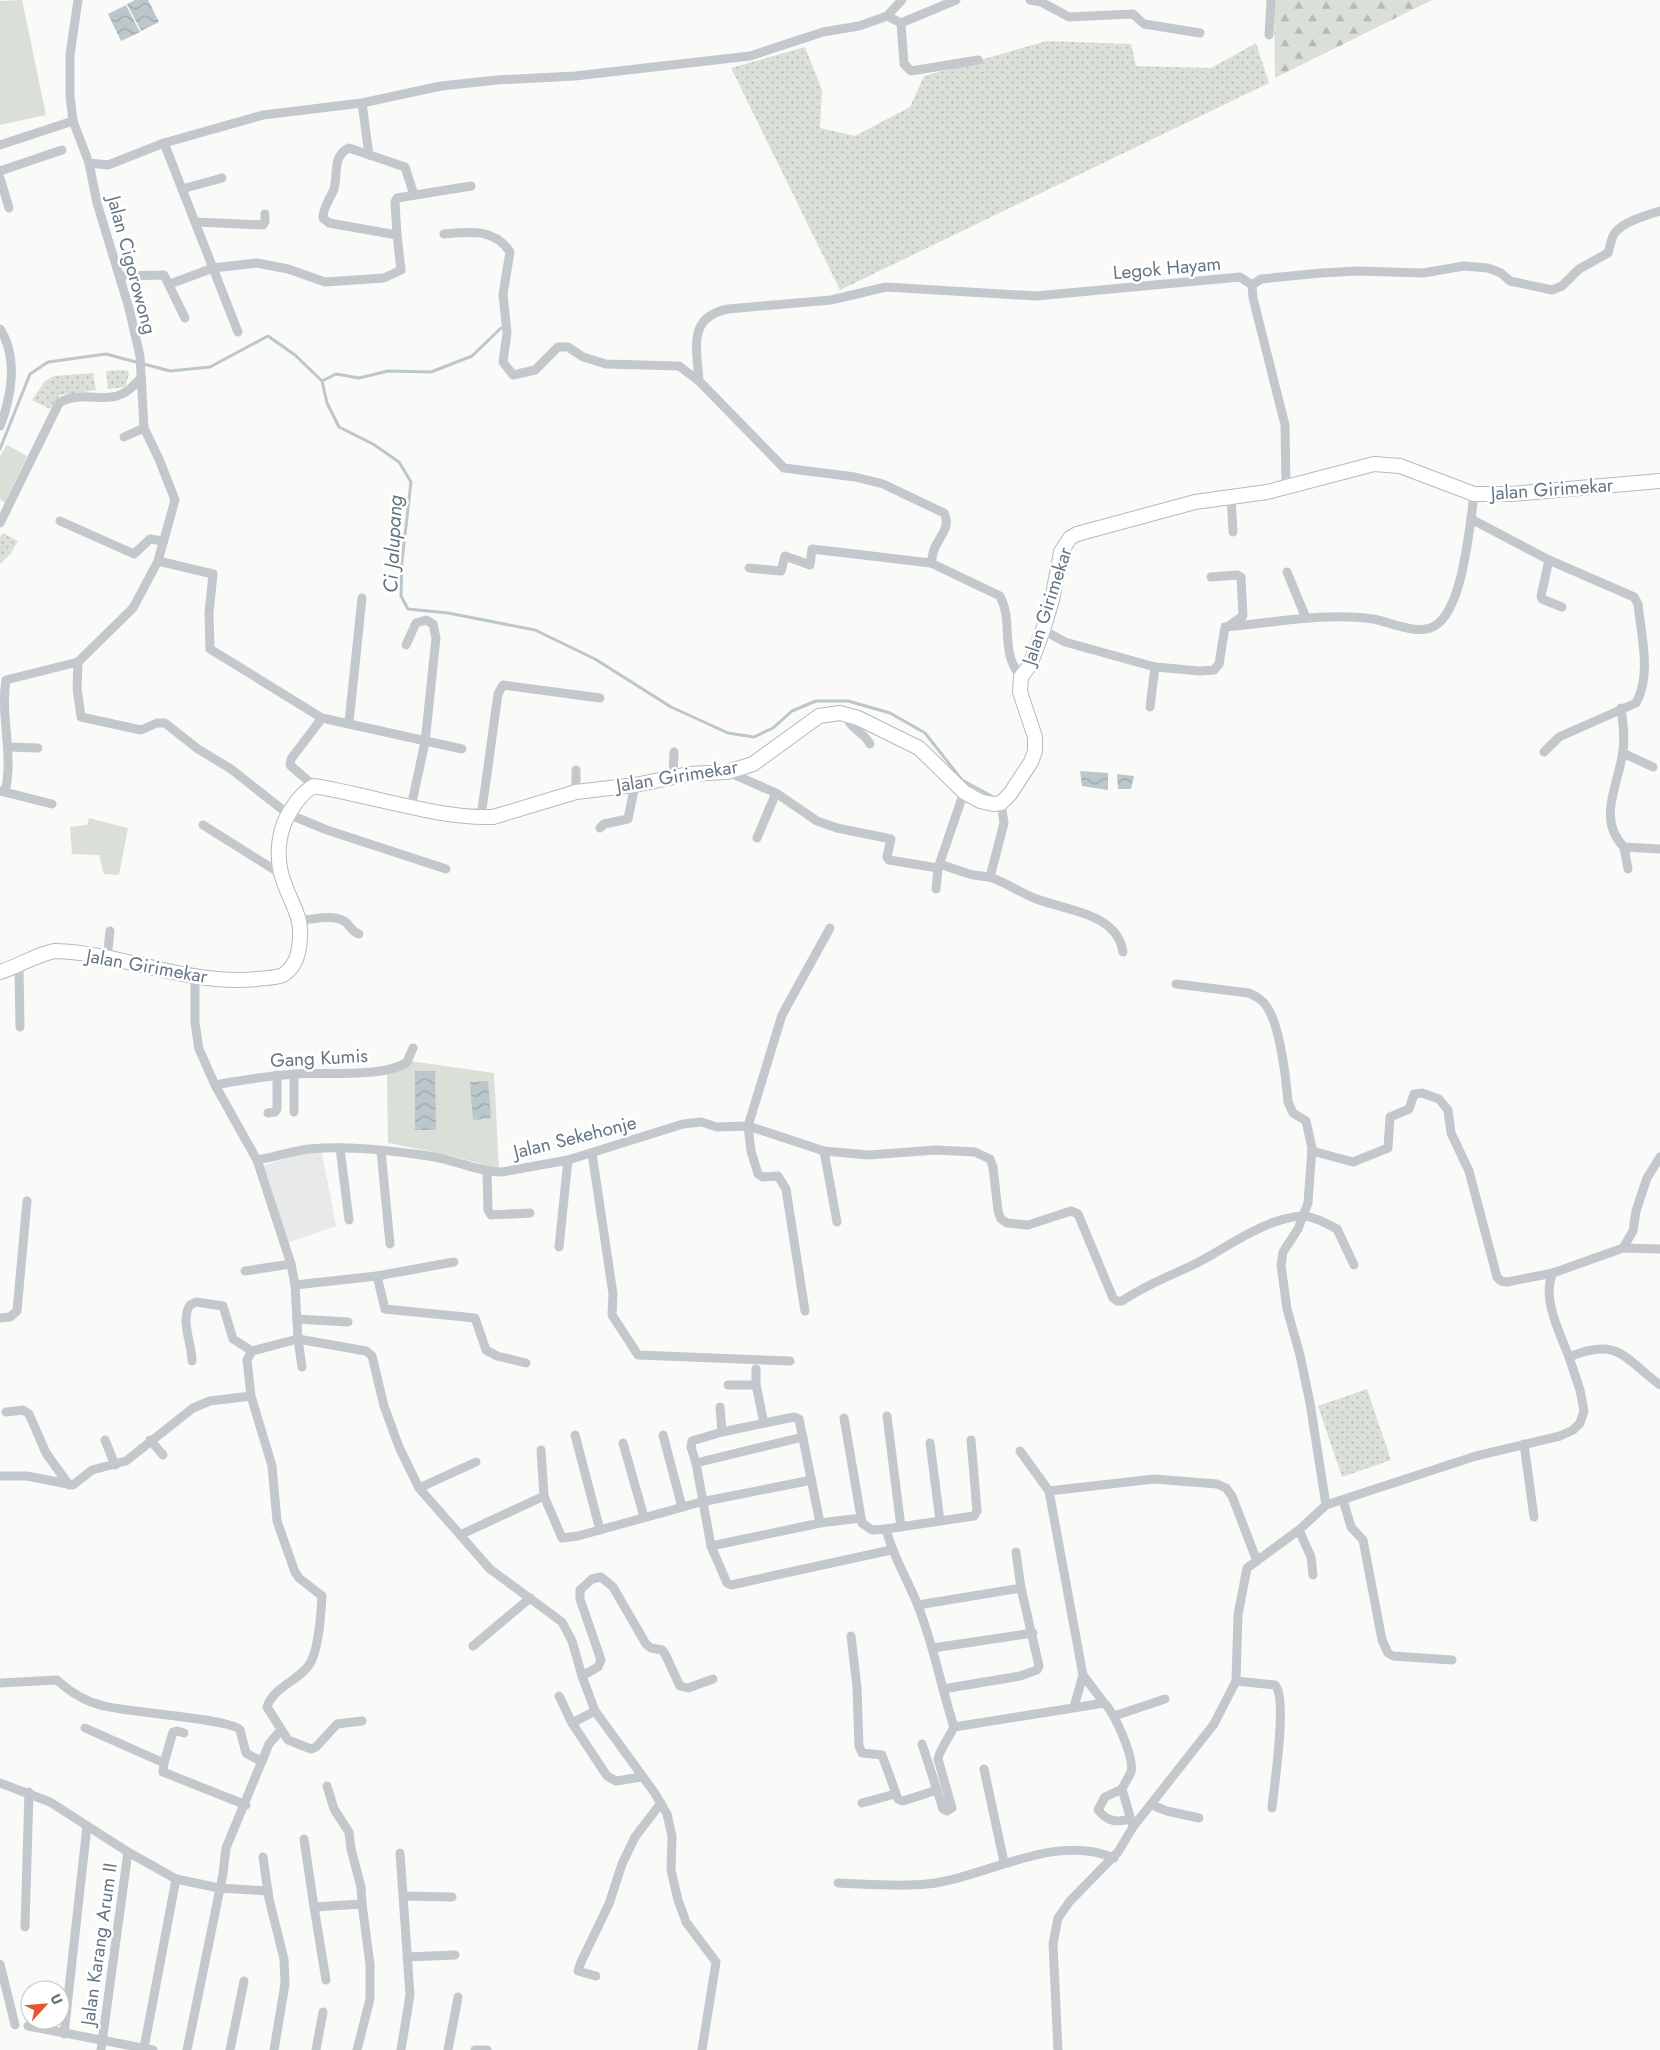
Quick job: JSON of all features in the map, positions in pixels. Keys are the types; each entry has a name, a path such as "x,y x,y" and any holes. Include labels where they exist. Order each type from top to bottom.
{"street":[{"name":"Jalan Cigorowong","path":"78,0 70,55 73,121 88,163 97,203 120,276 140,356 144,428 159,458 175,500 158,561 133,608 78,662"},
{"path":"88,163 108,165 164,143 263,115 362,103 441,86 488,81 576,76 750,56 823,32 859,26 887,16 902,0"},
{"path":"887,16 901,23 956,0"},
{"path":"1030,0 1041,2 1069,17 1133,14 1144,24 1200,34"},
{"path":"1268,35 1271,0"},
{"path":"901,23 904,64 911,71 978,60"},
{"path":"362,103 369,155"},
{"path":"0,145 73,121"},
{"path":"164,143 238,332"},
{"path":"397,235 329,223 323,218 327,200 334,188 336,164 346,149 349,148 405,167 414,195"},
{"path":"0,171 62,150"},
{"path":"0,178 10,208"},
{"path":"182,188 222,178"},
{"path":"170,284 213,268 256,263 288,269 325,282 384,278 401,270 397,235 396,199 471,186"},
{"name":"Legok Hayam","path":"700,381 696,338 704,320 714,312 728,309 831,300 886,287 1036,296 1240,277 1252,284 1261,279 1321,273 1358,271 1423,273 1464,266 1488,268 1510,281 1552,290 1562,286 1579,269 1603,258 1608,253 1614,234 1619,230 1660,211"},
{"path":"196,222 263,225 265,214"},
{"path":"444,234 476,232 502,240 510,252 503,294 507,333 503,362 513,375 535,370 558,347 568,347 583,357 606,364 679,366 700,381 784,468 855,477 884,484 944,513 948,520 946,528 934,548 931,563"},
{"path":"120,276 162,274 167,277 185,318"},
{"path":"1252,284 1252,298 1284,425 1286,487"},
{"path":"0,330 10,348 11,365 10,387 0,426"},
{"path":"0,523 3,509 59,403 65,399 79,396 119,395 129,390 141,377"},
{"path":"124,437 144,428"},
{"name":"Jalan Girimekar","path":"0,972 19,967 42,954 56,951 107,958 196,978 244,980 278,977 289,970 297,957 301,936 300,920 281,874 279,860 280,833 288,814 305,790 314,786 411,807 481,817 502,816 536,802 576,792 636,785 673,777 727,772 753,764 819,716 840,713 858,718 920,748 964,792 980,801 993,804 1001,803 1010,794 1035,751 1034,738 1020,692 1021,677 1030,665 1043,630 1052,600 1061,552 1070,538 1091,529 1195,502 1286,487 1374,464 1388,463 1400,466 1474,494 1511,494 1660,481"},
{"path":"1225,627 1339,616 1374,619 1417,630 1436,626 1443,620 1452,600 1465,561 1474,494"},
{"path":"1231,497 1233,532"},
{"path":"1471,519 1549,560 1637,600 1644,675 1641,693 1636,703 1559,737 1544,752"},
{"path":"60,521 134,554 150,539 163,541"},
{"path":"749,568 781,571 785,556 810,565 812,549 931,563 1000,596 1006,615 1007,649 1012,664 1021,677"},
{"path":"1549,560 1541,596 1542,599 1562,607"},
{"path":"158,561 213,574 209,612 210,648 322,718 349,722 425,742 462,749"},
{"path":"1287,572 1306,618"},
{"path":"1210,577 1237,575 1241,577 1243,618 1225,627"},
{"path":"349,722 362,598"},
{"path":"406,646 416,623 426,620 433,624 436,638 425,742 411,807"},
{"path":"1043,630 1065,642 1155,667 1200,671 1214,670 1219,664 1225,627"},
{"path":"52,804 3,792 8,778 9,747 6,680 78,662 76,671 78,704 82,719 141,730 157,723 165,724 198,749 231,770 288,814 327,830 446,869"},
{"path":"1150,707 1155,667"},
{"path":"481,817 498,694 503,685 600,698"},
{"path":"1621,708 1625,734 1623,753 1608,814 1613,829 1624,847 1628,869"},
{"path":"846,714 850,724 867,737 870,744"},
{"path":"314,786 290,765 290,759 322,718"},
{"path":"9,747 38,748"},
{"path":"673,777 674,752"},
{"path":"1623,753 1653,767"},
{"path":"576,770 576,792"},
{"path":"727,772 776,793 817,821 843,830 891,838 887,857 889,860 939,866 990,877 1034,898 1099,920 1112,929 1122,945 1123,952"},
{"path":"600,828 604,824 628,819 636,785"},
{"path":"936,889 939,866 964,792"},
{"path":"757,838 776,793"},
{"path":"990,877 1004,823 1001,803"},
{"path":"203,825 281,874"},
{"path":"1624,847 1660,849"},
{"path":"300,920 327,918 340,920 359,934"},
{"path":"805,1311 786,1188 778,1176 763,1177 758,1174 751,1151 750,1127 782,1015 830,928"},
{"path":"107,958 110,931"},
{"path":"19,967 20,1027"},
{"path":"196,978 195,1023 199,1049 215,1085 257,1160 295,1285 298,1339 302,1367"},
{"path":"1176,984 1249,993 1260,999 1268,1008 1275,1025 1283,1061 1288,1102 1293,1114 1306,1122 1312,1151 1311,1184 1305,1216 1283,1252 1281,1265 1287,1309 1300,1355 1310,1403 1326,1505"},
{"name":"Gang Kumis","path":"215,1085 277,1075 315,1075 392,1069 407,1062 413,1048"},
{"path":"294,1074 294,1112"},
{"path":"268,1114 275,1112 277,1108 277,1075"},
{"path":"1312,1151 1353,1162 1388,1148 1390,1117 1409,1109 1414,1094 1422,1093 1439,1099 1450,1114 1451,1133 1469,1171 1496,1277 1501,1281 1507,1282 1552,1273 1623,1248 1660,1249"},
{"name":"Jalan Sekehonje","path":"257,1160 308,1149 340,1148 438,1158 487,1172 502,1172 568,1160 683,1124 701,1122 717,1127 750,1127 824,1151 869,1154 936,1150 983,1154 990,1159 993,1167 998,1211 1001,1219 1007,1223 1028,1225 1071,1211 1078,1214 1113,1298 1117,1301 1122,1301 1241,1238 1287,1218 1305,1216"},
{"path":"340,1148 349,1220"},
{"path":"381,1151 390,1244"},
{"path":"824,1151 837,1222"},
{"path":"592,1153 613,1294 612,1315 638,1354 790,1361"},
{"path":"1623,1248 1633,1231 1636,1211 1648,1178 1660,1157"},
{"path":"559,1247 568,1160"},
{"path":"487,1172 488,1210 491,1215 530,1213"},
{"path":"0,1318 10,1317 17,1311 27,1202"},
{"path":"1305,1216 1337,1229 1354,1265"},
{"path":"295,1285 377,1276 454,1262"},
{"path":"245,1271 290,1264"},
{"path":"1058,2050 1053,1944 1058,1918 1070,1901 1114,1858 1132,1823 1152,1805 1214,1724 1236,1681 1238,1615 1247,1568 1299,1530 1326,1505 1476,1456 1560,1436 1573,1430 1580,1423 1584,1411 1582,1402 1554,1318 1548,1282 1552,1273"},
{"path":"377,1276 385,1309 475,1318 486,1350 497,1356 526,1363"},
{"path":"192,1361 192,1346 187,1329 187,1311 190,1304 196,1302 223,1306 233,1339 252,1351"},
{"path":"297,1319 348,1322"},
{"path":"362,1721 337,1724 314,1748 294,1743 280,1731 266,1707 311,1662 319,1632 322,1596 295,1572 277,1521 272,1466 251,1396 247,1360 252,1351 298,1339 366,1351 372,1356 384,1406 399,1447 420,1488 490,1570 562,1622 572,1641 595,1711 661,1803 671,1824 671,1870 678,1900 686,1922 716,1962 702,2050"},
{"path":"1568,1358 1600,1348 1608,1348 1623,1354 1660,1384"},
{"path":"756,1369 756,1384 764,1423"},
{"path":"728,1384 756,1384"},
{"path":"0,1476 27,1476 53,1480 69,1485 76,1484 92,1470 126,1461 150,1440 193,1408 202,1404 251,1396"},
{"path":"720,1408 722,1432"},
{"path":"6,1412 26,1411 46,1453 69,1485"},
{"path":"887,1416 901,1527"},
{"path":"820,1523 798,1419 794,1417 764,1423 692,1441 691,1447 696,1463 701,1502 711,1546 724,1579 731,1585 891,1550"},
{"path":"844,1418 862,1524 868,1530 970,1518 977,1511 972,1440"},
{"path":"663,1434 682,1507"},
{"path":"576,1435 600,1530"},
{"path":"696,1463 803,1437"},
{"path":"105,1440 116,1465"},
{"path":"150,1440 163,1455"},
{"path":"623,1443 644,1517"},
{"path":"930,1443 940,1522"},
{"path":"1524,1444 1534,1517"},
{"path":"541,1450 544,1496 562,1538 600,1530 701,1502 812,1480"},
{"path":"1020,1451 1049,1491 1082,1675 1074,1707"},
{"path":"420,1488 476,1462"},
{"path":"1049,1491 1154,1479 1217,1484 1226,1488 1232,1496 1257,1561"},
{"path":"460,1535 544,1496"},
{"path":"1343,1500 1351,1527 1363,1540 1382,1640 1388,1653 1393,1656 1452,1660"},
{"path":"711,1546 820,1523 861,1518"},
{"path":"886,1529 891,1550 918,1605 933,1648 954,1727 946,1744 938,1753 938,1759 953,1807 950,1810 944,1809 922,1744"},
{"path":"1299,1530 1310,1557 1313,1575"},
{"path":"943,1690 1020,1676 1037,1670 1039,1666 1033,1633 1021,1588 1016,1552"},
{"path":"582,1676 598,1667 601,1660 580,1598 580,1590 592,1579 601,1577 612,1587 646,1644 651,1648 662,1650 665,1654 680,1686 688,1688 713,1679"},
{"path":"918,1605 1021,1588"},
{"path":"473,1646 530,1598"},
{"path":"933,1648 1033,1633"},
{"path":"851,1636 857,1687 859,1746 862,1753 880,1753 882,1755 896,1794 903,1801 937,1790"},
{"path":"1082,1675 1114,1716 1130,1759 1131,1771 1122,1790 1132,1823"},
{"path":"0,1683 57,1680 67,1690 102,1706 136,1713 210,1719 232,1724 240,1730 246,1753 262,1762"},
{"path":"1236,1681 1275,1685 1280,1693 1280,1732 1272,1808"},
{"path":"559,1696 572,1723 611,1780 642,1777"},
{"path":"1114,1716 1165,1699"},
{"path":"954,1727 1104,1703"},
{"path":"572,1723 595,1711"},
{"path":"85,1728 164,1763"},
{"path":"184,1734 177,1731 173,1732 162,1769 164,1772 246,1805"},
{"path":"186,2050 226,1848 246,1805 269,1744 280,1731"},
{"path":"984,1769 1004,1862"},
{"path":"0,1782 29,1792 128,1852 176,1878 219,1888 268,1891"},
{"path":"327,1786 334,1809 349,1832 351,1849 361,1887 370,1964 370,1999 357,2050"},
{"path":"1122,1790 1105,1797 1098,1810 1104,1818 1132,1823"},
{"path":"25,1927 29,1792"},
{"path":"862,1803 896,1794"},
{"path":"596,1976 578,1971 581,1962 609,1904 622,1864 635,1837 661,1803"},
{"path":"1152,1805 1167,1812 1199,1818"},
{"path":"64,2034 87,1826"},
{"path":"304,1839 326,1980"},
{"path":"838,1883 927,1884 957,1878 1004,1862 1086,1850 1114,1858"},
{"name":"Jalan Karang Arum II","path":"101,2050 128,1852"},
{"path":"400,1853 410,1994 402,2050"},
{"path":"263,1857 268,1891 284,1959 285,1984 274,2050"},
{"path":"46,2030 149,2049 176,1878"},
{"path":"404,1896 452,1897"},
{"path":"314,1907 362,1904"},
{"path":"407,1957 455,1955"},
{"path":"0,1964 15,2025"},
{"path":"230,2050 244,1981"},
{"path":"448,2050 458,1997"},
{"path":"316,2050 323,2012"},
{"path":"475,2050 487,2050"}],"shaded area":[{"path":"322,1152 336,1226 287,1243 262,1166 302,1153"}],"green space":[{"path":"22,0 46,115 0,125 0,1"},
{"path":"1274,0 1432,0 1275,78"},
{"path":"1047,41 1131,44 1136,66 1211,68 1256,43 1269,83 840,290 731,68 805,47 822,90 820,128 855,136 910,107 924,76"},
{"path":"127,370 129,374 125,387 108,389 106,371"},
{"path":"93,373 96,390 60,395 50,409 32,400 45,381 54,376"},
{"path":"7,445 27,456 5,503 0,499 0,456"},
{"path":"3,533 18,541 12,551 6,547 12,552 0,564 0,537"},
{"path":"89,818 128,828 119,875 104,874 99,855 72,854 70,827 87,825"},
{"path":"410,1061 494,1073 499,1169 453,1156 388,1143 387,1075"},
{"path":"1367,1389 1391,1460 1342,1477 1318,1406"}],"water":[{"path":"135,0 148,0 159,22 141,31 127,4"},
{"path":"126,5 140,32 121,41 108,14"},
{"path":"1080,771 1108,773 1108,790 1082,786"},
{"path":"1117,774 1134,776 1131,789 1118,789"},
{"path":"415,1071 435,1071 436,1130 415,1130"},
{"path":"488,1081 491,1118 473,1120 470,1082"}],"waterway":[{"path":"322,381 336,374 359,378 388,371 431,372 472,356 501,328"},
{"name":"Ci Jalupang","path":"0,449 30,374 48,362 106,354 170,371 210,367 268,336 295,355 322,381 327,403 339,427 373,444 399,462 411,482 402,561 401,596 408,609 448,613 535,630 595,659 671,707 728,733 754,737 773,728 792,711 816,701 848,701 890,713 925,733 962,780 995,798"}]}
